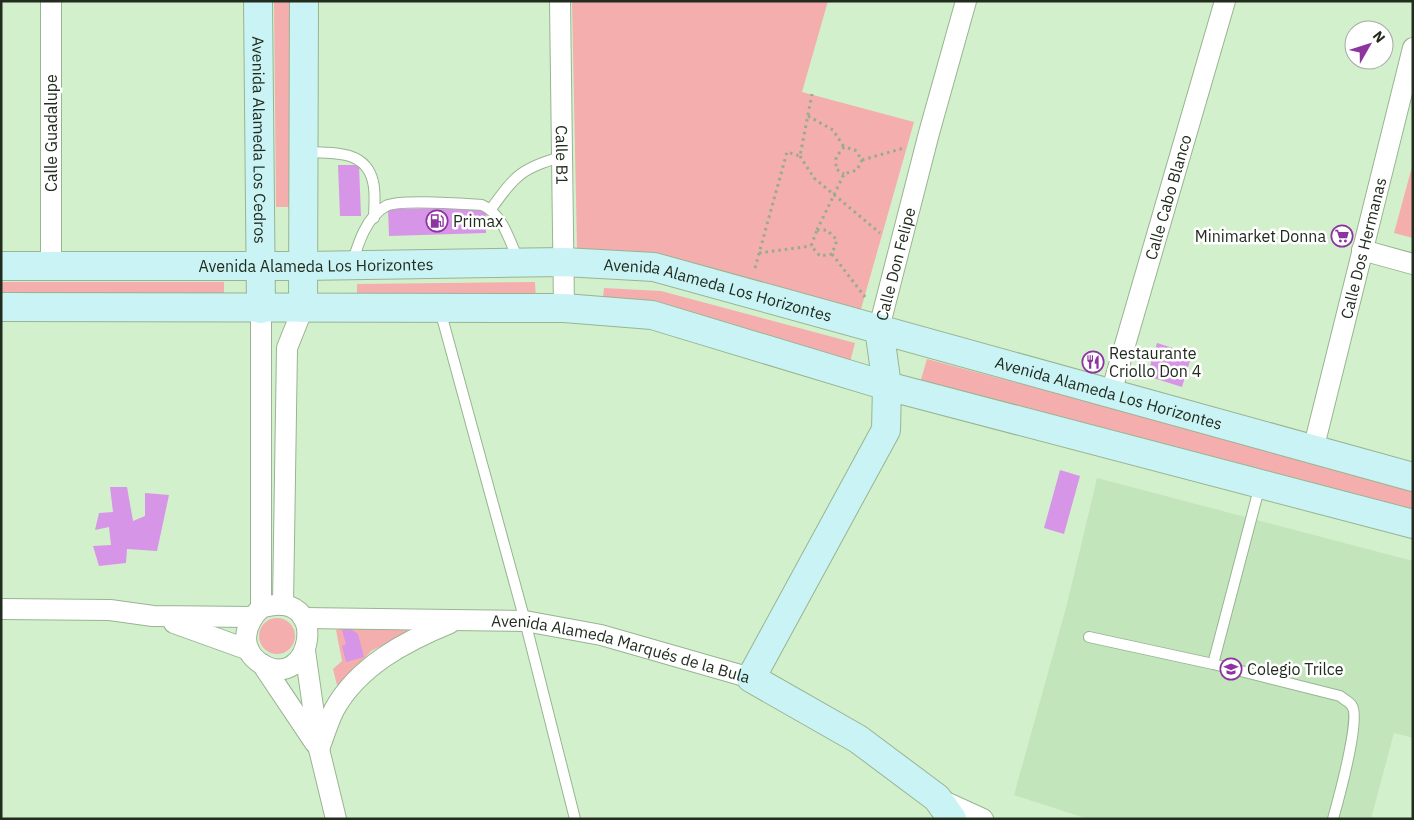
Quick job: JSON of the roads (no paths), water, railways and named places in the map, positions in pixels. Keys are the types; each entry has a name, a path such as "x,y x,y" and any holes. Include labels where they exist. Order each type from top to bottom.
{"main road":[{"name":"Avenida Alameda Los Cedros","path":"258,1 261,309"},
{"path":"303,308 304,1"},
{"name":"Avenida Alameda Los Horizontes","path":"1,266 261,267 564,262 654,267 882,317 1112,393 1413,477"},
{"path":"1,307 261,309 564,308 652,315 887,386 1413,524"},
{"name":"Calle Don Felipe","path":"751,678 886,430 887,386 882,317"},
{"name":"Avenida Alameda Marqués de la Bula","path":"751,678 858,739 945,808"}],"street":[{"name":"Calle Guadalupe","path":"51,1 51,266"},
{"name":"Calle B1","path":"560,1 564,308"},
{"name":"Calle Don Felipe","path":"882,317 929,133 966,1"},
{"name":"Calle Cabo Blanco","path":"1112,393 1225,1"},
{"name":"Calle Dos Hermanas","path":"1313,450 1413,48"},
{"path":"1362,250 1413,264"},
{"path":"283,605 287,348 303,308"},
{"path":"261,309 256,613 246,628 245,639 255,657 319,749"},
{"path":"1,609 110,610 153,616 201,631 255,657 271,667 286,666 299,659 305,651 309,640 308,628 303,618 295,610 283,605 272,605 256,613 153,616"},
{"name":"Avenida Alameda Marqués de la Bula","path":"303,618 525,621 601,636 751,678"},
{"name":"Avenida Alameda Marqués de la Bula","path":"319,749 335,709 358,679 387,654 420,635 458,619"},
{"path":"305,651 319,749 336,819"},
{"name":"Avenida Alameda Marqués de la Bula","path":"945,808 982,819"}],"lane":[{"path":"304,152 345,153 358,159 368,169 374,183 374,218"},
{"path":"491,209 518,174 533,165 561,157"},
{"path":"351,266 360,236 374,218 387,206 403,203 482,205 491,209 497,216 519,262"},
{"path":"440,309 525,621 575,819"},
{"path":"1213,664 1260,484"},
{"path":"1089,637 1213,664 1340,696 1352,706 1355,717 1333,819"}],"place":[{"name":"Primax","path":"437,221"},
{"name":"Minimarket Donna","path":"1342,236"},
{"name":"Restaurante Criollo Don 4","path":"1093,362"},
{"name":"Colegio Trilce","path":"1231,669"}]}
